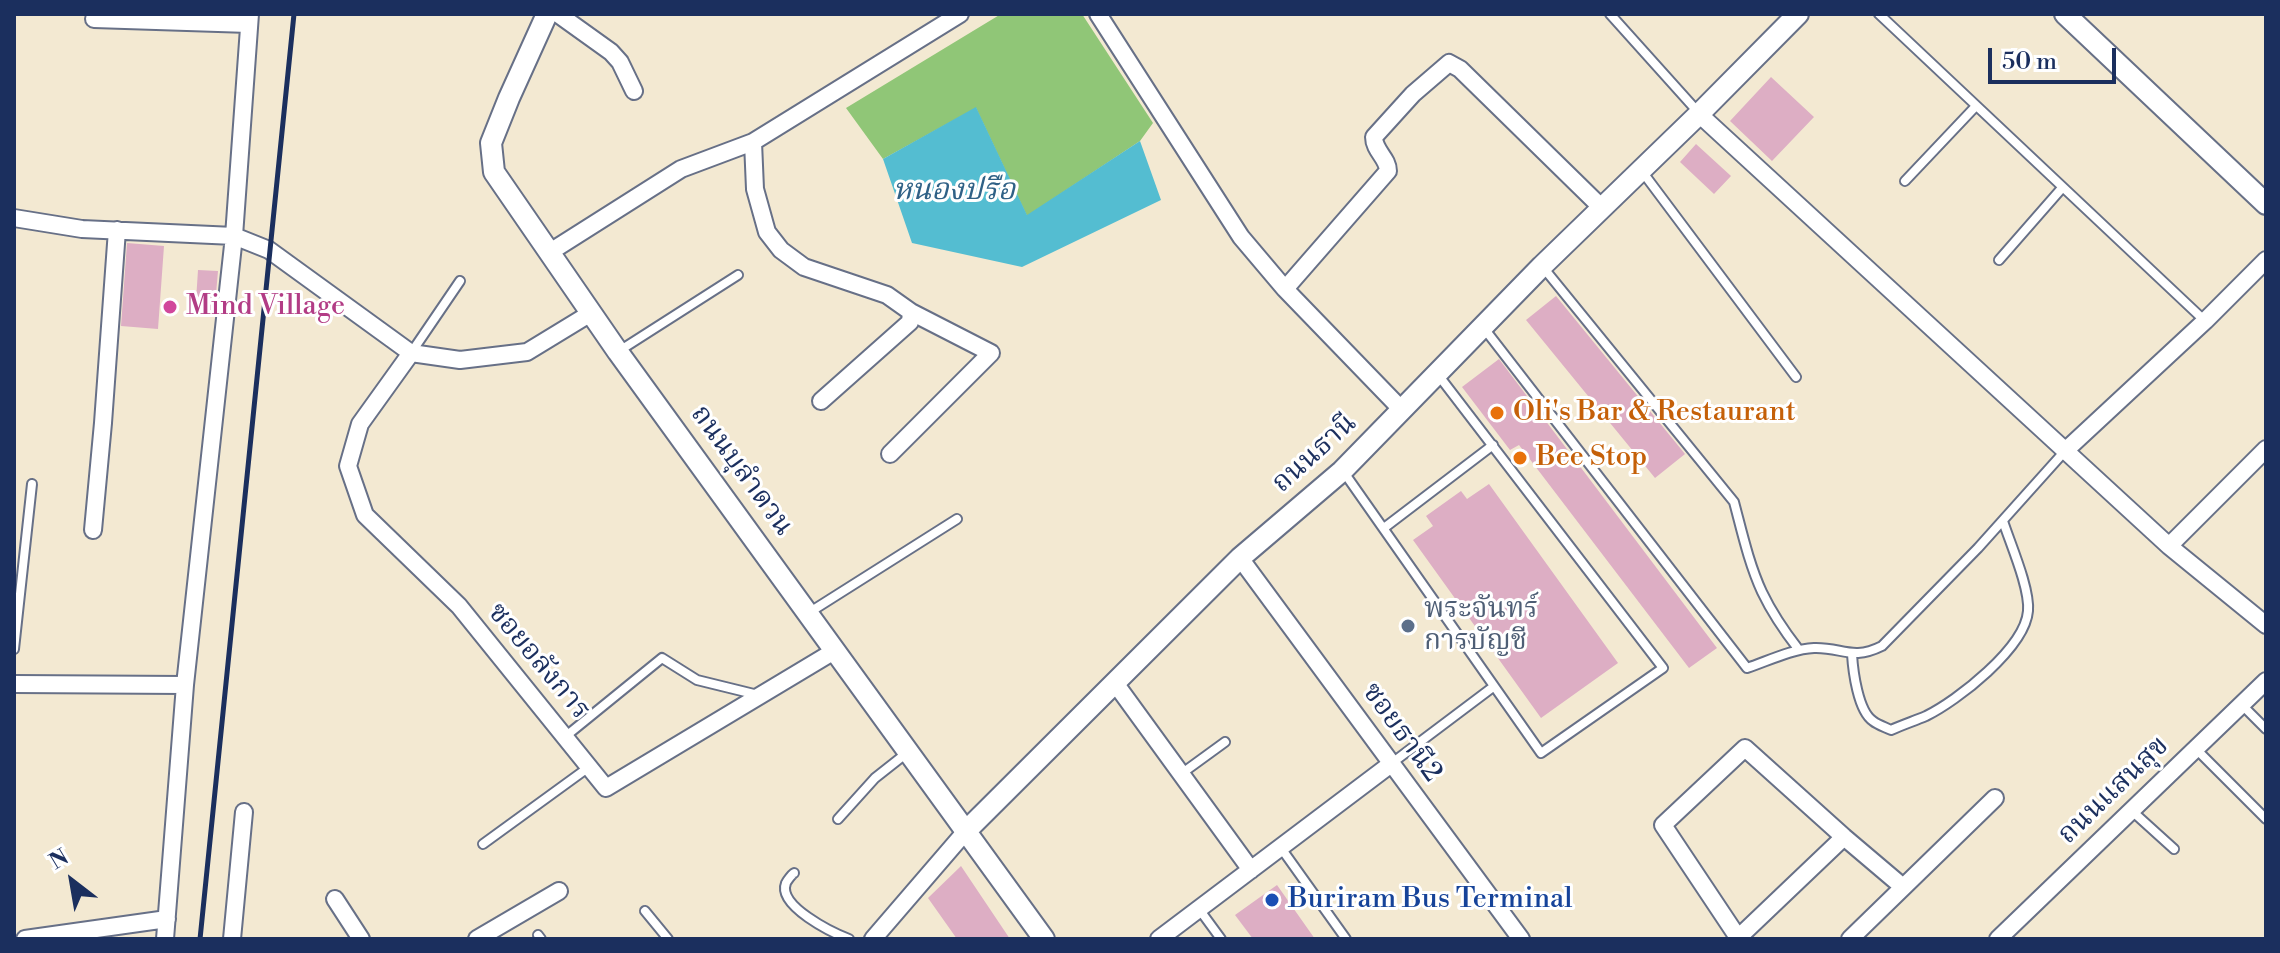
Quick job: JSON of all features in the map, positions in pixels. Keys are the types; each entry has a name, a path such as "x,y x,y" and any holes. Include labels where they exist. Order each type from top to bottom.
{"street":[{"name":"ถนนบุลำดวน","path":"547,14 491,143 494,172 618,352 1044,939"},
{"path":"558,14 611,52 620,62 634,91"},
{"path":"1098,14 1241,237 1285,289 1402,410"},
{"name":"ถนนธานี","path":"873,939 966,831 1240,558 1342,471 1542,266 1798,14"},
{"path":"2065,14 2266,204"},
{"path":"550,252 681,169 753,142 956,15"},
{"path":"94,19 249,19 234,236 185,685 165,939"},
{"path":"1285,289 1388,171 1388,164 1374,143 1374,137 1413,94 1449,63 1454,63 1602,208"},
{"path":"1699,114 2169,546 2266,625"},
{"path":"753,142 755,189 767,232 781,250 804,267 887,295 911,312 991,353 890,454"},
{"path":"14,218 82,229 234,236 269,250 411,353 460,360 527,352 591,313"},
{"path":"93,530 117,230"},
{"path":"2065,451 2266,260"},
{"path":"821,401 910,322 911,312"},
{"name":"ซอยอลังการ","path":"411,353 360,424 348,466 365,515 459,606 606,788 836,650"},
{"path":"2169,546 2266,449"},
{"name":"ซอยธานี2","path":"1240,558 1521,939"},
{"name":"ถนนแสนสุข","path":"1998,939 2266,681"},
{"path":"1115,683 1251,870"},
{"path":"14,684 185,685"},
{"path":"1844,837 1738,939 1663,825 1745,748 1903,887"},
{"path":"1159,939 1391,764"},
{"path":"1850,939 1995,798"},
{"path":"232,939 244,812"},
{"path":"477,939 559,891"},
{"path":"335,899 361,939"},
{"path":"25,939 167,919"}],"lane":[{"path":"1610,14 1699,114"},
{"path":"1879,14 2205,321"},
{"path":"1905,181 1976,106"},
{"path":"1640,169 1796,377"},
{"path":"1999,260 2062,188"},
{"path":"1542,266 1734,502 1761,590 1799,650"},
{"path":"618,352 738,275"},
{"path":"411,353 460,281"},
{"path":"1483,326 1747,668 1816,647 1852,654 1868,653 1882,646 2003,521 2065,451"},
{"path":"1342,471 1541,753 1663,668 1437,374"},
{"path":"1384,528 1493,445"},
{"path":"14,649 32,484"},
{"path":"809,612 957,519"},
{"path":"1852,654 1855,682 1867,716 1891,730 1928,715 1983,677 2020,633 2028,612 2026,594 2003,521"},
{"path":"566,736 662,658 697,680 759,695"},
{"path":"1391,764 1493,687"},
{"path":"2242,705 2266,729"},
{"path":"1181,774 1225,742"},
{"path":"2196,749 2266,819"},
{"path":"838,819 875,778 909,751"},
{"path":"483,844 590,766"},
{"path":"2131,810 2174,849"},
{"path":"1281,847 1346,939"},
{"path":"794,873 786,882 785,891 795,907 809,919 849,939"},
{"path":"1199,909 1221,939"},
{"path":"645,911 668,939"}],"green space":[{"path":"1001,14 1082,14 1153,123 1140,141 1027,216 976,108 883,159 846,108"}],"water":[{"name":"หนองปรือ","path":"976,107 1027,215 1140,141 1161,200 1022,267 912,243 883,159"}],"building":[{"path":"1771,77 1814,117 1772,161 1730,121"},
{"path":"1696,144 1731,176 1714,194 1680,162"},
{"path":"127,243 164,246 158,329 121,326"},
{"path":"198,270 218,271 214,317 195,316"},
{"path":"1556,296 1685,454 1655,478 1526,320"},
{"path":"1499,359 1717,648 1689,668 1519,445 1510,450 1462,387"},
{"path":"1489,484 1618,663 1541,718 1413,540 1433,526 1426,516 1461,491 1467,499"},
{"path":"961,866 1010,939 957,939 928,898"},
{"name":"Buriram Bus Terminal","path":"1277,885 1315,939 1253,939 1235,915"}],"railway":[{"path":"200,939 294,14"}],"place":[{"name":"Mind Village","path":"170,307"},
{"name":"Oli's Bar & Restaurant","path":"1497,413"},
{"name":"Bee Stop","path":"1520,458"},
{"name":"พระจันทร์ การบัญชี","path":"1408,626"},
{"name":"Buriram Bus Terminal","path":"1272,900"}]}
